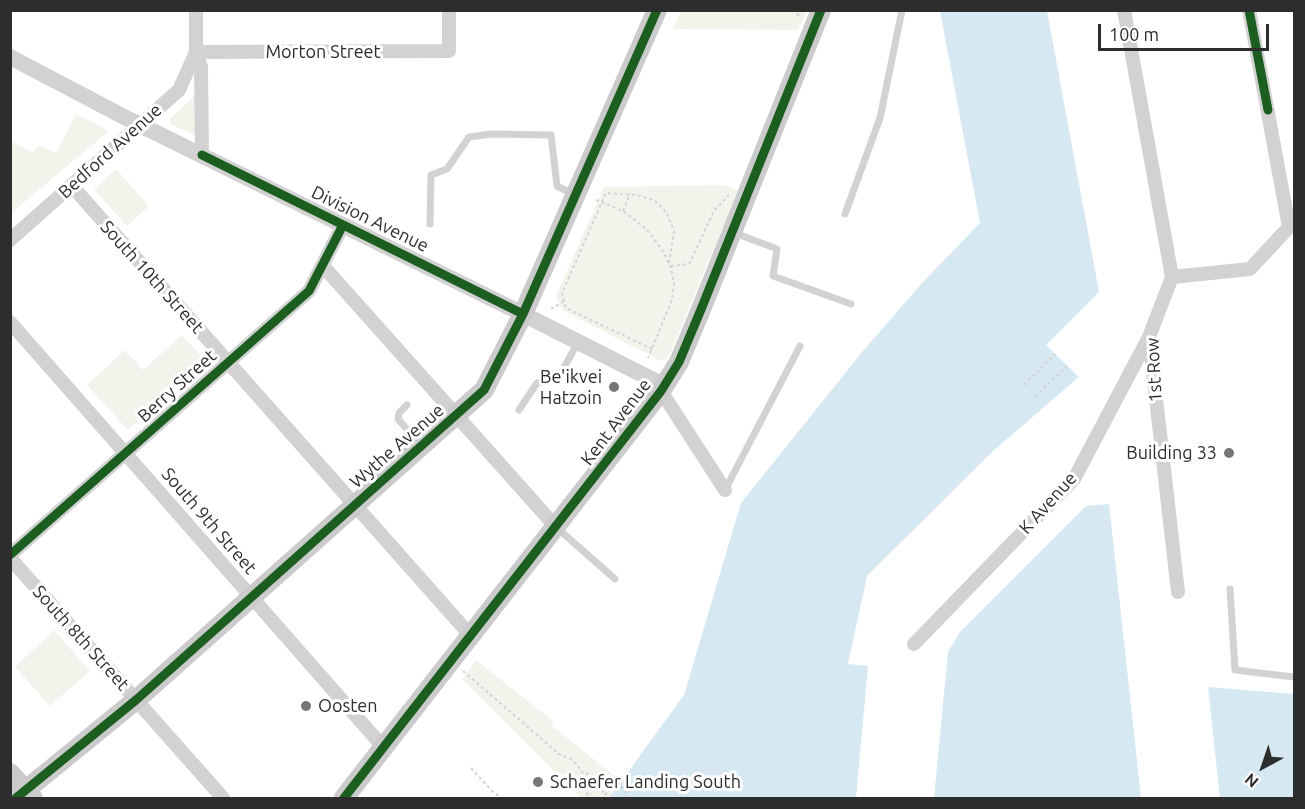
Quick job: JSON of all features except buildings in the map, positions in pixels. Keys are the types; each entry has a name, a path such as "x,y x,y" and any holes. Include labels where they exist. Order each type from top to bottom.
{"main road":[{"name":"Wythe Avenue","path":"21,796 136,700 457,416 488,384 523,314 657,10"},
{"name":"Kent Avenue","path":"344,798 661,391 679,362 732,232 814,16"},
{"path":"10,773 21,796"}],"street":[{"name":"Bedford Avenue","path":"196,10 196,52 201,67 202,155"},
{"name":"Morton Street","path":"196,52 449,51 449,10"},
{"path":"1124,10 1172,278 1250,269 1289,227 1249,10"},
{"name":"Bedford Avenue","path":"10,240 179,90 196,52"},
{"name":"Division Avenue","path":"10,57 140,125 655,381 725,490"},
{"name":"South 10th Street","path":"72,186 471,636"},
{"name":"Berry Street","path":"10,557 309,291 343,225"},
{"path":"323,266 556,527"},
{"name":"1st Row","path":"1172,278 1149,337 1178,592"},
{"name":"South 9th Street","path":"10,322 384,747"},
{"name":"K Avenue","path":"914,644 1074,479 1149,337"},
{"name":"South 8th Street","path":"10,557 223,798"}],"lane":[{"path":"845,214 880,118 902,10"},
{"path":"430,224 431,175 447,169 469,137 491,134 551,135 557,186 575,195"},
{"path":"732,232 777,249 773,276 851,304"},
{"path":"519,410 537,383 549,381 560,375 578,342"},
{"path":"725,490 800,346"},
{"path":"407,405 399,413 398,419 422,446"},
{"path":"556,527 615,579"},
{"path":"1230,589 1235,670 1294,677"}],"path":[{"path":"792,10 814,16"},
{"path":"670,265 689,264 714,211 734,190"},
{"path":"648,358 652,349 672,300 670,265 674,231 667,213 654,200 631,193 606,193 562,293 566,308 652,349"},
{"path":"623,211 631,193"},
{"path":"596,200 623,211 645,228 670,265"},
{"path":"551,309 564,301"},
{"path":"1023,385 1055,354"},
{"path":"1035,397 1067,366"},
{"path":"452,661 559,754 573,760 584,772 589,782 587,798"},
{"path":"471,768 492,792 502,798"},
{"path":"584,772 594,777 604,797 615,782 625,790 627,798"}],"shaded area":[{"path":"681,10 807,11 798,30 673,29"},
{"path":"940,11 1047,11 1099,292 1046,345 1079,377 992,452 867,576 848,664 868,666 856,798 609,798 684,695 741,503 863,351 922,283 980,223"},
{"path":"193,97 196,98 196,135 171,125 170,119"},
{"path":"76,114 109,131 11,213 11,141 33,153 39,145 56,153"},
{"path":"116,169 149,206 127,226 94,189"},
{"path":"724,185 738,191 668,358 661,361 562,310 556,296 604,187"},
{"path":"182,335 204,359 128,430 87,385 125,350 143,370"},
{"path":"1109,504 1141,798 934,798 948,652 960,632 1086,506"},
{"path":"54,630 90,671 50,706 15,667"},
{"path":"476,660 553,721 551,725 622,782 609,798 581,798 462,679"},
{"path":"1208,687 1294,694 1294,798 1220,798"}],"cycle path":[{"path":"16,798 136,700 484,390 523,314 657,10"},
{"path":"344,798 661,391 679,362 821,10"},
{"path":"1249,10 1268,110"},
{"path":"202,155 523,314"},
{"path":"10,555 309,291 343,225"}],"place":[{"name":"Be'ikvei Hatzoin","path":"614,387"},
{"name":"Building 33","path":"1229,453"},
{"name":"Oosten","path":"306,706"},
{"name":"Schaefer Landing South","path":"538,782"}]}
